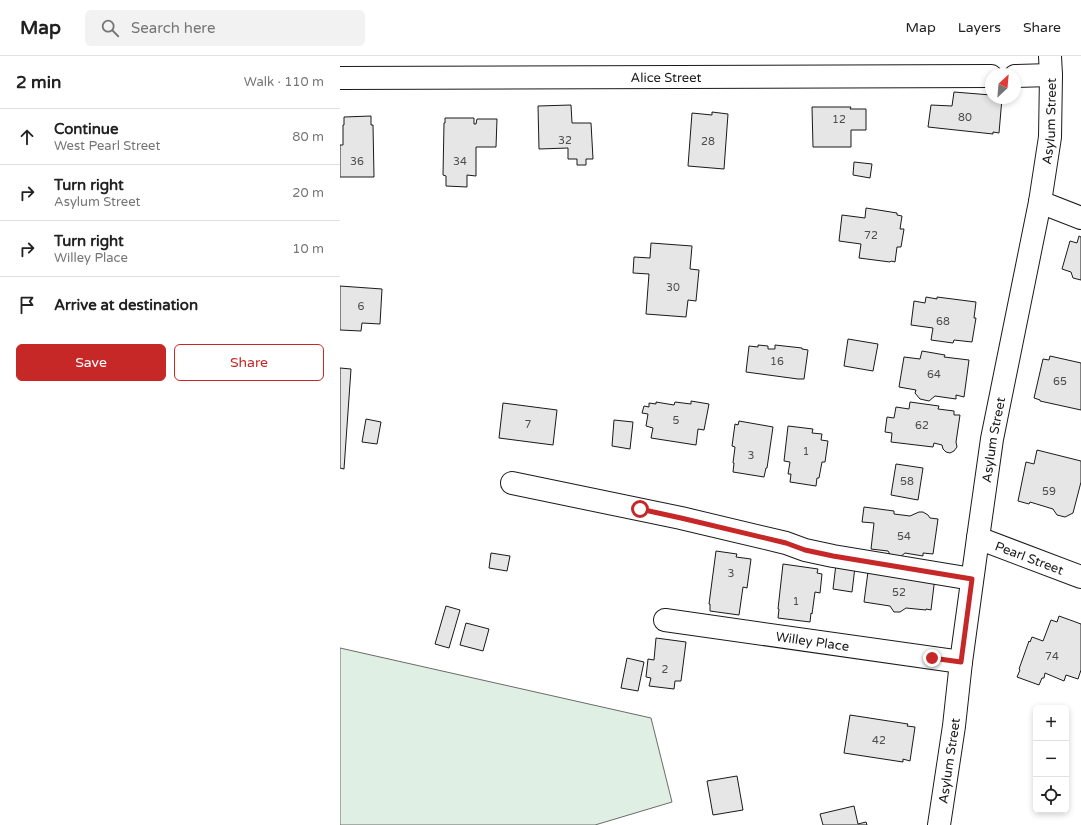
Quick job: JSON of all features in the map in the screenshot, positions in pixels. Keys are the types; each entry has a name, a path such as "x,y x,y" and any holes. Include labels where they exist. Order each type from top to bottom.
{"street":[{"path":"1021,74 1050,66"},
{"name":"Asylum Street","path":"939,825 954,726 961,662 992,439 1040,202 1050,137 1050,66"},
{"name":"Alice Street","path":"340,78 985,76"},
{"path":"1040,202 1081,218"},
{"path":"512,483 681,518 786,543 805,550 833,556 972,579"},
{"name":"Pearl Street","path":"978,538 1081,577"},
{"name":"Willey Place","path":"665,620 961,662"}],"green space":[{"path":"340,648 651,718 672,802 595,825 340,825"}],"building":[{"path":"954,92 985,95 985,104 1001,104 999,133 993,132 993,134 928,127 931,105 952,106"},
{"path":"571,105 572,123 591,123 593,159 586,159 586,165 577,165 577,159 568,159 568,148 539,149 538,106"},
{"path":"812,107 851,107 850,109 866,109 866,130 851,130 851,147 813,147"},
{"path":"712,112 728,114 724,169 688,166 692,113 712,115"},
{"path":"371,116 371,125 373,125 374,177 340,177 340,145 343,145 344,117"},
{"path":"445,118 474,118 474,124 476,124 477,119 497,119 496,147 476,147 476,176 467,175 467,187 446,186 446,176 443,175"},
{"path":"854,162 872,164 870,178 853,175"},
{"path":"866,208 897,213 897,215 902,216 900,229 904,229 901,247 897,247 895,262 859,258 861,244 839,241 842,215 865,218"},
{"path":"1079,236 1081,237 1081,280 1073,278 1071,272 1062,269 1070,241 1077,243"},
{"path":"651,243 692,246 690,269 699,270 696,301 688,300 686,317 646,314 649,274 633,273 634,257 650,258"},
{"path":"340,286 382,289 380,324 362,323 361,331 340,330"},
{"path":"926,297 976,302 974,318 976,318 972,342 954,340 953,343 931,340 933,328 911,325 914,301 925,303"},
{"path":"848,339 878,344 873,371 844,366"},
{"path":"758,345 768,346 768,349 775,349 775,345 808,350 804,379 746,372 749,346 758,347"},
{"path":"922,351 945,355 944,357 969,360 964,397 956,395 956,399 935,396 929,401 920,399 915,393 916,390 899,387 904,357 920,359"},
{"path":"1050,356 1081,363 1081,410 1040,401 1034,398 1043,359 1049,360"},
{"path":"340,368 351,369 344,469 340,468"},
{"path":"691,401 709,404 704,430 698,429 696,445 651,438 653,428 646,426 648,414 642,413 644,406 649,407 649,403 656,404 656,402 674,405 675,402 691,404"},
{"path":"910,402 939,406 938,409 954,411 954,415 960,415 956,442 957,447 954,451 950,453 946,452 942,445 934,443 933,447 891,442 892,433 885,432 887,417 894,418 896,407 909,409"},
{"path":"503,403 557,410 553,445 499,438"},
{"path":"366,419 381,422 377,444 362,442"},
{"path":"614,420 633,422 630,449 612,446"},
{"path":"739,421 773,427 767,468 764,477 733,472 735,447 732,446 735,424 738,425"},
{"path":"788,426 813,429 812,433 822,434 821,440 828,441 825,462 822,462 816,486 790,482 791,474 788,474 790,462 784,461"},
{"path":"1037,450 1081,461 1081,482 1073,513 1065,517 1057,515 1053,509 1030,502 1029,504 1018,501 1026,462 1034,464"},
{"path":"896,464 923,468 918,500 891,495"},
{"path":"864,507 894,511 894,514 910,516 923,512 930,518 938,519 933,554 923,553 923,556 905,553 900,557 891,556 888,551 871,549 874,523 862,522"},
{"path":"716,551 737,554 736,557 751,559 747,588 743,587 739,615 710,611 709,604"},
{"path":"491,553 510,556 507,571 489,568"},
{"path":"783,564 818,569 817,573 822,574 820,593 815,592 810,622 778,618"},
{"path":"836,564 855,567 852,592 833,589"},
{"path":"869,564 935,577 931,610 906,608 900,612 894,612 890,606 864,602"},
{"path":"446,606 460,610 449,648 435,644"},
{"path":"1059,616 1081,624 1081,670 1078,679 1066,675 1064,681 1045,673 1044,678 1042,678 1039,685 1017,677 1029,641 1030,642 1032,637 1043,641 1051,620 1057,622"},
{"path":"466,623 489,629 483,651 460,645"},
{"path":"656,638 686,642 681,681 675,681 674,689 649,686 651,678 646,677 648,659 654,660"},
{"path":"627,658 644,662 638,691 621,688"},
{"path":"850,715 908,724 907,726 915,727 910,761 903,759 903,762 844,753"},
{"path":"737,776 743,810 713,815 707,781"},
{"path":"854,806 858,824 866,822 867,825 823,825 820,814"}],"route":[{"path":"640,509 786,543 805,550 833,556 972,579 961,662 932,658"}]}
